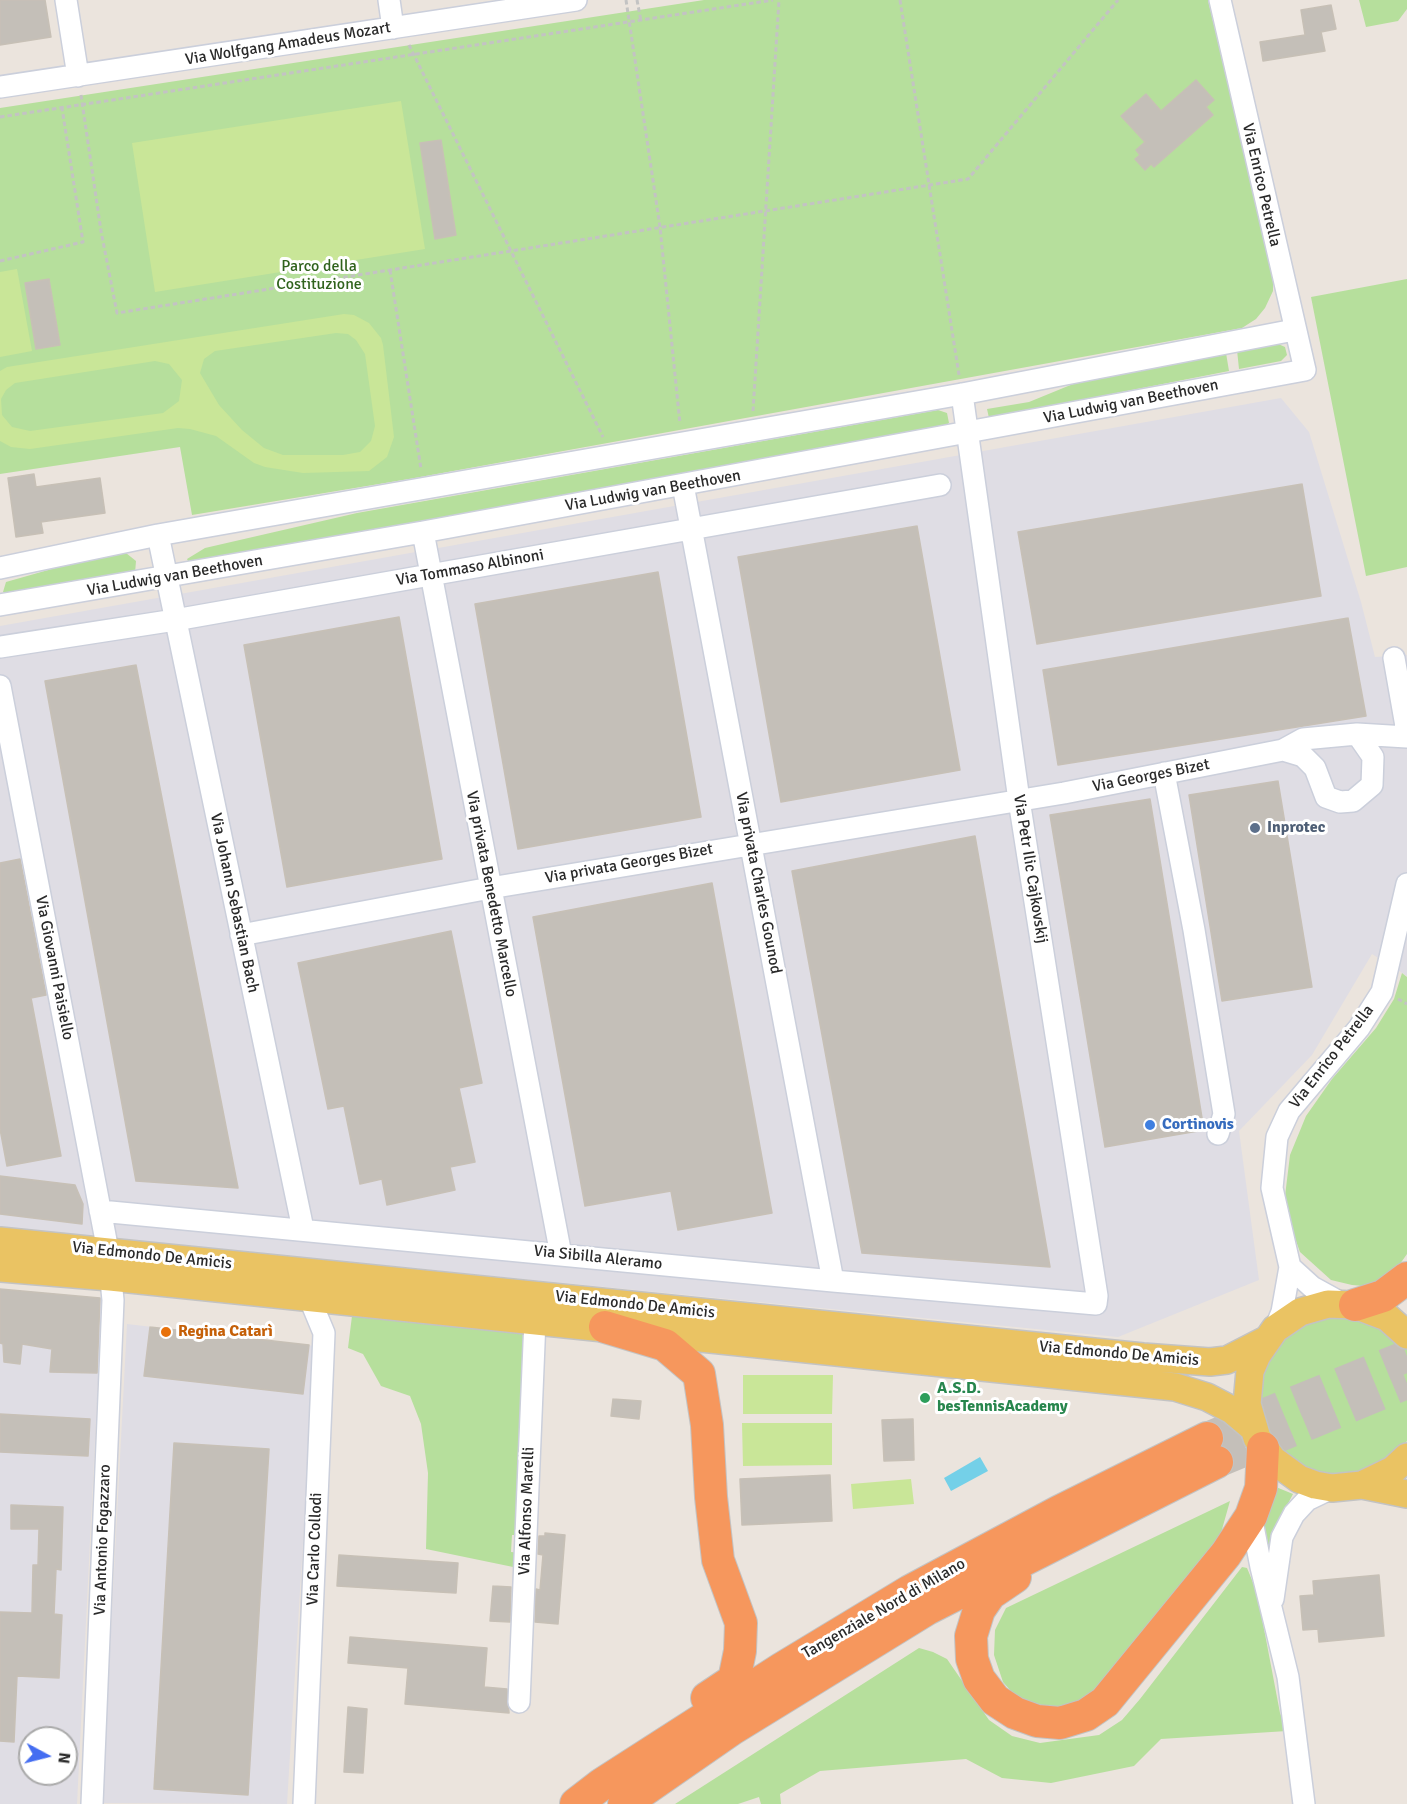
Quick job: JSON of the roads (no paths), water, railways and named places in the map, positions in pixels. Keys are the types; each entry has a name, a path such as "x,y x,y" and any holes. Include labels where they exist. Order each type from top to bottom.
{"highway":[{"path":"1349,1305 1383,1296 1407,1278"},
{"path":"605,1327 665,1345 699,1374 707,1425 711,1497 718,1560 741,1623 740,1651 734,1680 607,1765 613,1794"},
{"path":"1096,1522 1083,1539 1025,1570 990,1594 979,1610 971,1636 972,1659 979,1679 995,1700 1015,1713 1036,1721 1059,1723 1086,1715 1105,1702 1226,1554 1251,1516 1261,1488 1257,1437"},
{"name":"Tangenziale Nord di Milano","path":"576,1804 613,1794 732,1729 927,1609 1096,1522 1212,1450 1058,1512 910,1591 781,1669 613,1794"}],"main road":[{"name":"Via Edmondo De Amicis","path":"0,1241 109,1264 309,1297 1175,1387 1207,1396 1233,1410 1283,1469 1299,1479 1332,1488"},
{"name":"Via Edmondo De Amicis","path":"0,1268 109,1264 1210,1362 1227,1360 1270,1335 1300,1312 1313,1307 1349,1305"},
{"path":"1349,1305 1387,1317 1407,1335"},
{"path":"1257,1437 1247,1404 1247,1387 1250,1371 1270,1335"},
{"path":"1362,1485 1393,1470 1407,1457"},
{"path":"1332,1488 1362,1485 1407,1494"}],"street":[{"path":"66,0 78,76"},
{"path":"390,0 398,27"},
{"name":"Via Wolfgang Amadeus Mozart","path":"0,87 576,0"},
{"name":"Via Enrico Petrella","path":"1220,0 1305,370"},
{"path":"0,568 158,535 962,394 1294,330"},
{"name":"Via Ludwig van Beethoven","path":"0,605 166,578 969,434 1305,370"},
{"name":"Via Petr Ilic Cajkovskij","path":"962,394 1019,800 1090,1250 1096,1304"},
{"name":"Via privata Charles Gounod","path":"683,485 833,1281"},
{"name":"Via Tommaso Albinoni","path":"0,647 175,621 940,485"},
{"name":"Via privata Benedetto Marcello","path":"423,532 429,576 561,1255"},
{"name":"Via Johann Sebastian Bach","path":"158,535 303,1229"},
{"path":"1358,734 1407,734 1394,658"},
{"name":"Via Giovanni Paisiello","path":"0,686 4,729 109,1264"},
{"path":"1283,750 1303,756 1315,768 1326,797 1340,802 1353,801 1372,785 1373,757 1358,734"},
{"name":"Via Georges Bizet","path":"1019,800 1283,750 1303,739 1358,734"},
{"path":"1164,773 1194,930 1224,1114 1218,1134"},
{"name":"Via privata Georges Bizet","path":"241,935 490,888 1019,800"},
{"name":"Via Enrico Petrella","path":"1270,1335 1282,1312 1290,1267 1272,1188 1276,1137 1289,1112 1359,1028 1382,992 1407,884"},
{"name":"Via Sibilla Aleramo","path":"100,1211 1096,1304"},
{"name":"Via Antonio Fogazzaro","path":"92,1804 112,1314 109,1264"},
{"path":"1290,1267 1312,1287 1349,1305"},
{"name":"Via Carlo Collodi","path":"304,1804 324,1333 309,1297"},
{"name":"Via Alfonso Marelli","path":"519,1702 535,1320"},
{"path":"1272,1608 1282,1537 1294,1515 1307,1500 1332,1488"},
{"path":"1251,1516 1288,1677 1304,1804"}],"water":[{"path":"980,1457 988,1471 951,1491 944,1478"}],"tunnel":[{"path":"1207,1438 1407,1356"},
{"path":"1217,1462 1407,1383"}],"place":[{"name":"Inprotec","path":"1255,828"},
{"name":"Cortinovis","path":"1150,1125"},
{"name":"Regina Catarì","path":"166,1332"},
{"name":"A.S.D. besTennisAcademy","path":"925,1398"}],"park label":[{"name":"Parco della Costituzione","path":"319,276"}]}
